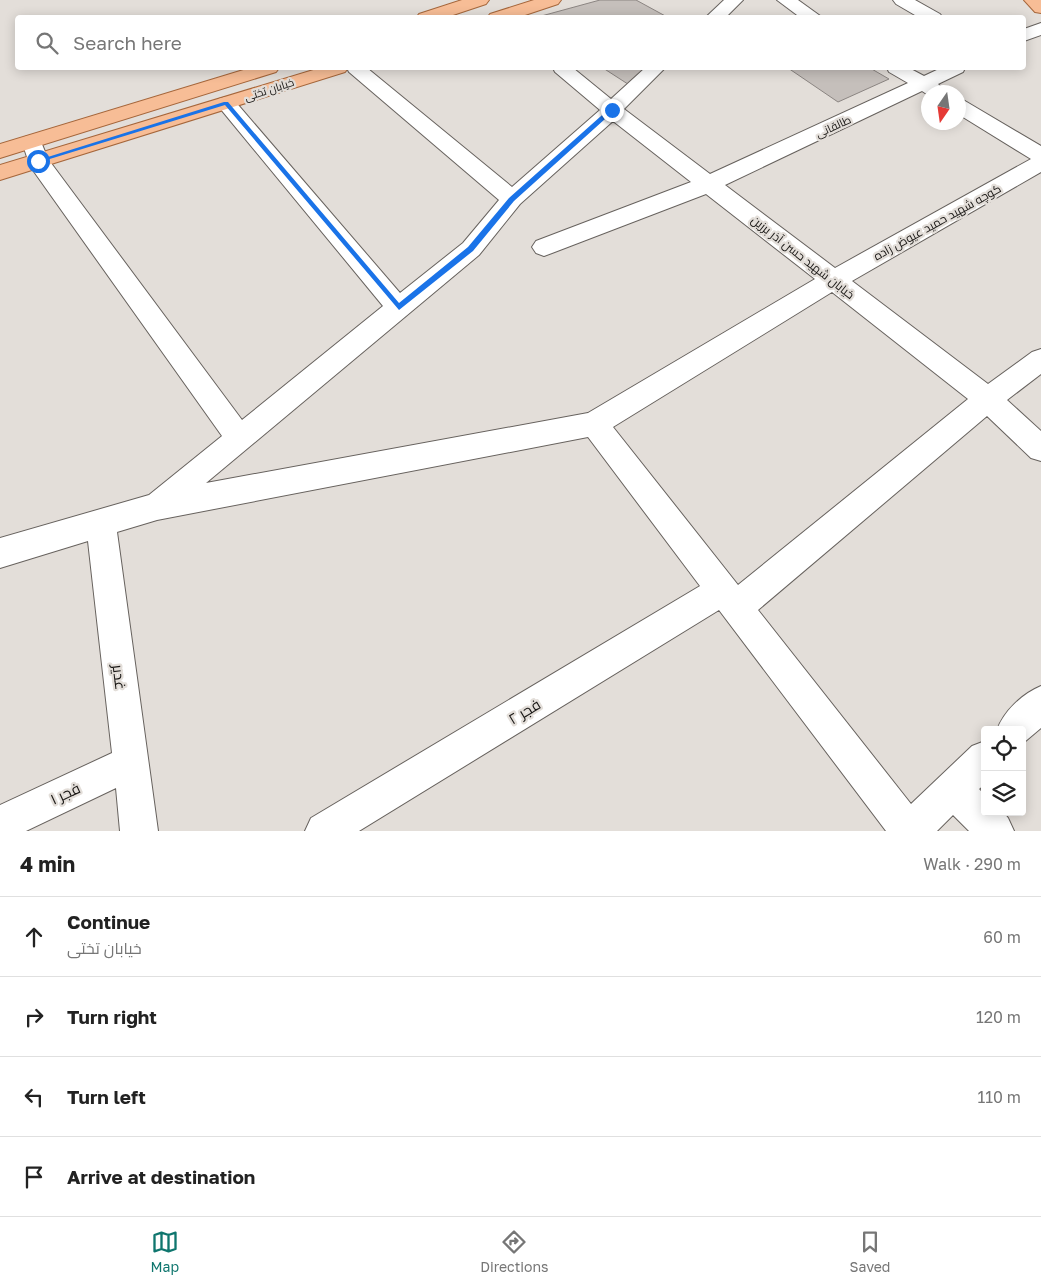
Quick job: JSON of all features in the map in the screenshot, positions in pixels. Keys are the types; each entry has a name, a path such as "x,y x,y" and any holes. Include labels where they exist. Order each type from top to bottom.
{"main road":[{"path":"434,15 480,0"},
{"path":"507,15 552,0"},
{"path":"1033,0 1041,8"},
{"name":"خیابان تختی","path":"0,173 35,151 263,70"},
{"name":"خیابان تختی","path":"0,151 35,151 226,103 332,70"}],"street":[{"path":"717,15 734,0"},
{"path":"786,0 809,15"},
{"path":"902,0 929,15"},
{"path":"1026,35 1041,28"},
{"path":"358,70 512,199"},
{"name":"خیابان شهید حسن آذر برزین","path":"564,70 612,110 988,399 1041,449"},
{"path":"157,506 471,249 512,199 654,70"},
{"path":"899,70 925,85"},
{"name":"طالقانی","path":"934,85 953,70"},
{"name":"طالقانی","path":"544,247 709,184 921,92"},
{"path":"226,103 399,308"},
{"path":"966,110 1041,156"},
{"path":"35,151 240,439"},
{"name":"کوچه شهید حمید عیوض زاده","path":"594,424 833,280 1041,163"},
{"name":"فجر ۲","path":"324,831 730,599 1041,360"},
{"path":"0,553 157,506 594,424 910,831 981,763"},
{"name":"غدیر","path":"101,523 140,831"},
{"path":"1018,726 1041,703"},
{"name":"فجر ۱","path":"0,824 131,762"},
{"path":"954,790 994,831"}],"building":[{"path":"600,0 636,0 664,15 545,15"},
{"path":"606,70 655,70 634,88"},
{"path":"791,70 873,70 889,79 838,102"}],"route":[{"path":"38,161 226,103 399,308 471,249 512,199 612,110"}]}
